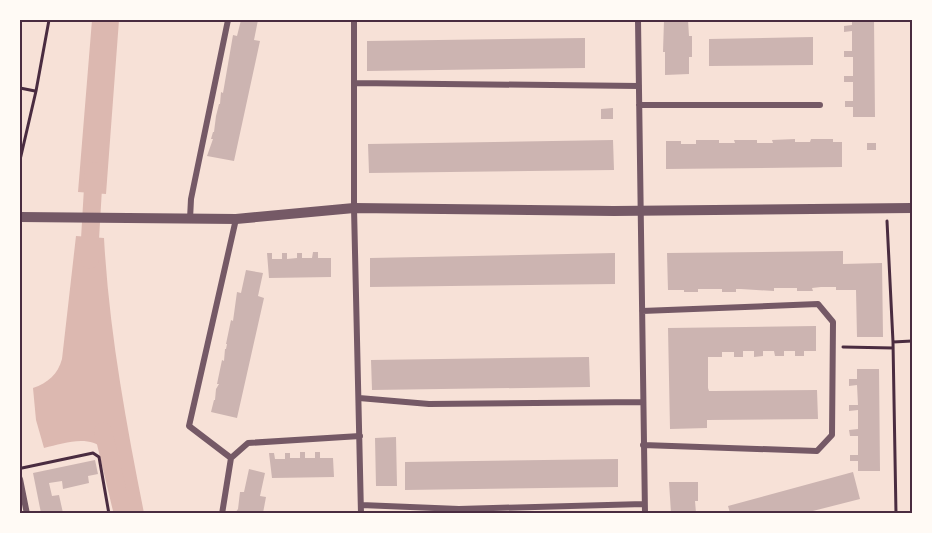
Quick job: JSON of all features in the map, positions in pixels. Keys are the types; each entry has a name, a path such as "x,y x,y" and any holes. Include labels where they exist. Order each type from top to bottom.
{"street":[{"path":"190,220 191,199 228,20"},
{"path":"354,20 354,208 361,513"},
{"path":"638,20 645,513"},
{"path":"354,83 639,86"},
{"path":"639,105 820,105"},
{"path":"20,217 236,219 354,208 641,210 912,208"},
{"path":"231,458 189,426 236,219"},
{"path":"642,311 818,304 833,322 832,435 818,451 643,445"},
{"path":"359,398 429,404 643,402"},
{"path":"222,513 231,458 248,443 360,436"},
{"path":"20,479 27,513"},
{"path":"361,505 459,509 644,504"}],"path":[{"path":"20,160 49,20"},
{"path":"20,88 36,91"},
{"path":"887,208 893,348 896,513"},
{"path":"892,342 912,341"},
{"path":"833,347 893,348"},
{"path":"20,468 93,453 99,457 109,513"}],"shaded area":[{"path":"92,20 119,20 106,194 78,192"},
{"path":"76,236 104,238 114,342 144,513 126,513 116,467 103,448 94,443 81,441 44,448 36,420 33,388 52,377 62,359"}],"building":[{"path":"241,20 258,20 254,40 260,41 234,161 207,156 213,139 211,139 221,92 223,93 233,35 237,36"},
{"path":"664,20 688,20 689,36 692,36 689,74 665,75"},
{"path":"852,20 874,20 875,117 853,117 853,107 845,107 845,101 853,101 853,82 844,82 844,76 853,76 853,57 844,57 844,51 852,51 852,31 844,32 844,26 852,25"},
{"path":"813,37 813,65 709,66 709,39"},
{"path":"585,38 585,68 367,71 367,41"},
{"path":"613,108 613,119 601,119 601,109"},
{"path":"795,139 795,142 833,139 833,142 842,142 842,167 666,169 666,141 681,141 681,144 696,144 696,140 735,143 734,140 757,140 757,143 773,143 772,140"},
{"path":"613,140 614,170 369,173 368,144"},
{"path":"867,143 876,143 876,150 867,150"},
{"path":"843,251 843,264 882,263 883,337 857,337 856,290 821,287 812,288 813,291 797,291 797,288 774,288 774,291 736,289 736,292 722,292 722,289 698,289 698,292 668,290 667,253"},
{"path":"313,252 318,252 318,258 331,258 331,277 269,278 267,253 272,253 272,259 282,259 282,253 287,253 287,259 297,258 297,253 302,253 302,258 312,258"},
{"path":"615,253 615,284 370,287 370,258"},
{"path":"246,270 263,273 258,296 264,298 237,418 211,412 219,384 217,384 222,360 224,361 231,320 233,321 237,292 241,293"},
{"path":"816,326 816,351 804,351 804,356 795,356 795,351 784,351 784,356 775,356 774,351 763,351 763,356 754,357 754,351 743,351 743,357 734,357 734,352 722,352 722,357 708,357 708,388 709,391 817,390 818,419 707,420 707,428 670,429 668,328"},
{"path":"589,357 590,387 372,390 371,360"},
{"path":"857,369 879,369 880,471 858,471 858,461 850,461 850,455 858,455 858,436 850,436 849,430 858,429 858,410 849,411 849,405 858,405 857,385 849,386 849,379 857,379"},
{"path":"396,437 397,486 376,486 375,438"},
{"path":"300,452 305,452 305,458 315,458 315,452 320,452 320,458 333,458 334,477 272,478 269,453 274,453 275,459 285,459 285,453 290,453 290,458 300,458"},
{"path":"618,459 618,487 405,490 405,462"},
{"path":"95,460 98,474 88,476 89,483 63,489 62,481 49,483 52,496 59,495 63,513 41,513 33,473"},
{"path":"249,469 265,473 260,496 266,497 263,513 235,513 238,509 240,492 244,492"},
{"path":"853,472 860,499 805,513 730,513 728,506"},
{"path":"669,482 698,482 696,513 671,513"}],"waterway":[{"path":"90,260 94,171"},
{"path":"103,431 123,514"}]}
